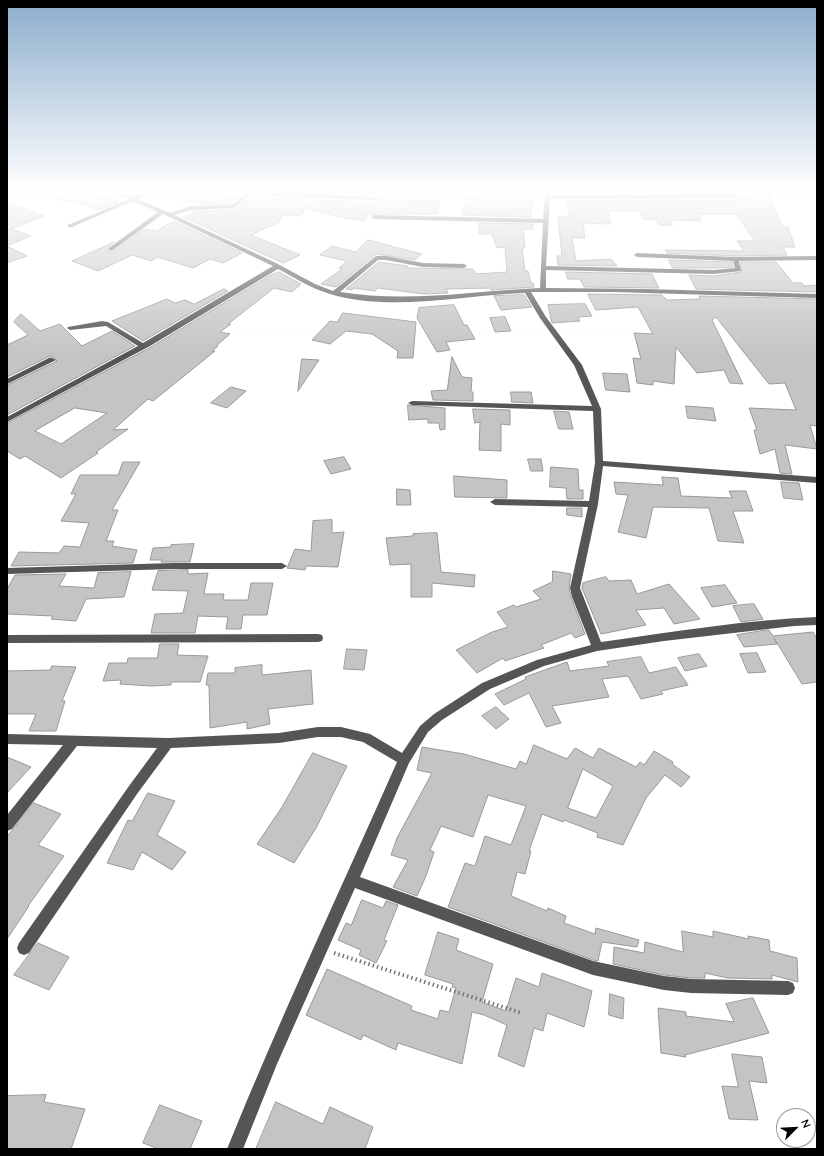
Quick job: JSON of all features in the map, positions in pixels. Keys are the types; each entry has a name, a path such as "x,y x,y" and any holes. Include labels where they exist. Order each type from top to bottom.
{"street":[{"path":"111,249 116,246"},
{"path":"235,246 318,287 335,293 389,300 543,290 817,296"},
{"path":"543,290 544,246"},
{"path":"637,255 735,259 817,258"},
{"path":"335,293 376,258 423,265 464,266"},
{"path":"543,268 714,272 739,270 735,259"},
{"path":"7,420 143,346 278,266"},
{"path":"527,291 543,318 578,365 598,410 598,463 593,504 576,588 577,597 597,647"},
{"path":"70,328 102,323 108,324 143,346"},
{"path":"7,382 52,360"},
{"path":"412,403 598,410"},
{"path":"598,463 817,480"},
{"path":"495,502 593,504"},
{"path":"7,571 173,566 282,566"},
{"path":"235,1149 271,1060 322,949 404,760 424,729 438,717 486,686 541,663 597,647 672,636 794,622 817,621"},
{"path":"7,638 318,638"},
{"path":"7,739 168,743 279,738 318,732 341,732 366,738 404,760"},
{"path":"7,825 74,741"},
{"path":"24,948 133,790 168,743"},
{"path":"351,880 593,968 664,983 691,986 788,988"}],"path":[{"path":"322,949 399,975 522,1013"}],"building":[{"path":"7,246 27,256 7,263"},
{"path":"105,246 110,246 108,251 114,251 121,246 227,246 242,253 223,263 210,259 193,268 158,257 151,261 132,255 98,271 72,261"},
{"path":"246,246 278,246 300,255 283,263"},
{"path":"332,246 356,252 362,246 391,246 422,254 415,260 376,254 336,287 321,284 342,269 339,268 347,261 320,255"},
{"path":"496,246 525,246 525,248 522,248 525,271 528,271 531,283 533,283 534,287 491,290 491,288 446,289 448,293 424,294 378,288 375,291 354,288 352,290 346,289 379,262 408,266 405,268 473,269 476,274 507,272 505,247 497,248"},
{"path":"561,246 573,246 576,261 611,259 617,266 558,265 557,256 562,256"},
{"path":"740,246 795,247 783,247 787,255 735,256 667,253 665,250 744,251"},
{"path":"669,260 732,262 733,267 673,268"},
{"path":"741,262 776,262 793,283 802,283 804,286 817,285 817,292 696,289 689,275 714,276 741,272"},
{"path":"279,272 301,284 292,292 274,288 228,324 231,324 220,332 230,334 212,351 215,351 153,401 148,399 113,430 128,429 96,452 98,453 61,478 25,456 20,459 7,451 7,423 151,347 269,276","holes":["75,408 107,413 61,444 35,431"]},
{"path":"566,272 652,274 659,288 584,287 580,279 568,279"},
{"path":"224,289 228,291 143,341 112,321 167,299 175,303 185,300 194,304"},
{"path":"588,294 662,295 667,300 700,299 699,296 817,299 817,426 810,425 817,449 785,445 792,474 780,473 775,449 760,454 754,430 757,430 749,408 796,410 785,383 769,384 716,317 712,320 743,384 730,383 724,370 697,373 676,347 674,384 653,381 653,385 637,383 633,358 641,359 634,333 653,334 638,307 596,310"},
{"path":"524,295 532,307 501,310 494,296"},
{"path":"585,304 592,316 578,317 580,321 552,323 548,305"},
{"path":"454,305 464,325 467,325 475,339 446,342 450,350 437,352 417,318 419,308"},
{"path":"343,313 416,322 413,358 397,358 398,351 372,334 346,331 330,344 312,340 330,321 337,322"},
{"path":"21,314 40,331 60,324 82,346 112,331 135,346 7,415 7,385 57,361 53,357 48,357 7,377 7,345 28,335 14,322"},
{"path":"505,317 511,331 495,332 490,318"},
{"path":"452,357 462,377 472,378 471,392 473,392 473,401 433,400 431,391 447,390"},
{"path":"302,359 319,360 298,391"},
{"path":"603,373 627,374 630,392 606,390"},
{"path":"231,387 246,391 227,408 211,403"},
{"path":"511,392 531,392 533,403 512,402"},
{"path":"408,405 445,408 445,429 440,430 439,423 428,423 428,419 409,420"},
{"path":"686,406 713,408 716,421 688,418"},
{"path":"473,409 510,410 510,425 501,424 501,451 479,450 480,422 475,423"},
{"path":"554,411 569,412 573,429 559,429"},
{"path":"344,457 351,469 331,474 324,461"},
{"path":"528,459 541,459 543,471 531,471"},
{"path":"123,462 140,462 112,510 118,510 106,541 114,541 112,546 137,550 133,563 11,566 19,552 59,553 64,546 80,547 89,523 61,521 76,494 71,494 80,475 118,475"},
{"path":"551,467 578,469 579,490 583,490 583,499 567,499 566,488 550,487"},
{"path":"454,476 507,480 507,498 455,497"},
{"path":"662,477 678,478 681,496 732,498 729,491 746,491 753,511 733,511 744,543 718,541 709,508 653,507 646,538 618,532 628,495 616,494 614,482 663,485"},
{"path":"781,482 799,483 803,500 784,498"},
{"path":"397,489 410,490 411,505 397,505"},
{"path":"567,508 582,508 582,517 567,515"},
{"path":"332,520 332,533 344,532 338,567 306,566 305,570 287,568 295,549 311,551 313,521"},
{"path":"437,533 441,572 475,575 474,587 432,583 432,597 411,597 411,564 390,565 386,538 413,536 413,534"},
{"path":"194,544 190,562 161,562 162,560 150,560 153,548 171,547 171,545"},
{"path":"188,570 188,574 208,573 204,594 224,594 223,600 248,600 251,583 273,583 267,615 243,615 241,629 226,629 228,617 198,616 195,633 151,633 155,614 183,613 188,591 152,590 158,571"},
{"path":"553,571 571,574 569,588 571,597 585,634 575,638 571,633 541,645 544,648 505,661 503,658 477,673 456,650 492,632 508,627 497,612 514,605 516,607 541,599 533,591 552,582"},
{"path":"131,572 124,597 86,599 76,621 51,619 53,616 7,614 7,589 15,575 66,574 59,586 94,588 98,573"},
{"path":"606,577 609,581 631,580 637,594 669,584 700,619 674,624 664,608 636,610 646,625 601,634 582,588 583,583"},
{"path":"725,585 737,603 712,607 701,588"},
{"path":"754,604 763,619 741,622 733,606"},
{"path":"769,630 773,636 813,632 817,639 817,682 802,684 774,638 777,644 744,647 737,635"},
{"path":"160,644 179,644 177,655 208,656 200,682 171,682 171,685 151,686 120,684 121,680 103,681 109,663 127,663 128,658 157,658"},
{"path":"347,649 367,650 364,670 344,669"},
{"path":"757,653 766,672 748,673 740,654"},
{"path":"699,654 707,666 685,671 678,658"},
{"path":"641,657 649,673 676,667 688,685 661,691 663,694 641,699 628,676 602,679 609,697 552,706 561,723 546,727 529,693 504,705 495,694 526,679 525,677 567,662 570,671 609,666 607,662"},
{"path":"262,665 262,675 311,670 313,704 268,709 270,724 247,729 247,722 210,728 209,685 206,685 208,673 235,673 235,668"},
{"path":"52,666 76,667 62,701 65,701 56,731 29,731 36,714 7,714 7,671 50,670"},
{"path":"496,707 509,719 496,729 482,716"},
{"path":"534,745 567,759 575,748 593,758 599,748 636,767 640,762 644,765 654,751 673,762 672,764 690,777 681,787 665,775 646,798 623,845 597,837 598,833 564,820 563,822 542,814 529,851 531,851 525,874 517,872 511,896 547,911 548,908 566,916 564,923 595,934 596,928 639,940 637,947 602,942 598,961 593,960 448,907 465,863 475,866 485,836 511,845 526,806 488,795 473,837 441,826 430,850 434,852 417,896 393,887 408,860 391,855 397,838 432,773 417,770 422,747 464,754 516,769 520,761 526,764","holes":["583,769 613,786 596,818 568,808"]},
{"path":"313,753 347,766 316,828 294,863 257,844 282,807"},
{"path":"7,757 31,767 7,793"},
{"path":"148,793 175,801 157,835 186,852 172,870 142,852 133,870 107,863 128,820 132,821"},
{"path":"34,803 61,814 38,845 64,856 28,906 7,939 7,837"},
{"path":"362,900 383,908 386,901 398,905 384,940 387,941 376,963 359,955 361,950 338,940 346,923 351,925"},
{"path":"682,931 713,937 713,931 749,939 748,936 769,940 770,951 797,958 798,982 772,975 772,979 728,978 705,973 705,978 691,978 664,975 613,964 614,947 644,953 645,942 683,952"},
{"path":"438,932 459,939 456,950 493,964 482,1002 506,1011 516,978 539,987 542,973 592,991 584,1027 547,1013 543,1031 534,1028 524,1067 498,1056 507,1025 484,1015 472,1012 462,1064 398,1043 396,1050 363,1035 361,1040 306,1015 327,969 412,1006 411,1010 438,1019 440,1010 449,1012 456,988 452,987 453,984 425,975"},
{"path":"38,943 69,957 49,990 14,975"},
{"path":"610,994 624,998 623,1019 609,1015"},
{"path":"753,998 769,1033 685,1055 686,1057 661,1053 658,1008 686,1012 686,1016 734,1022 726,1004"},
{"path":"732,1054 762,1057 767,1083 749,1081 758,1120 729,1119 722,1086 738,1087"},
{"path":"46,1095 44,1102 85,1109 71,1149 7,1149 7,1096"},
{"path":"276,1102 323,1124 330,1107 373,1127 365,1149 256,1149"},
{"path":"160,1105 202,1121 190,1149 159,1149 143,1143"}]}
